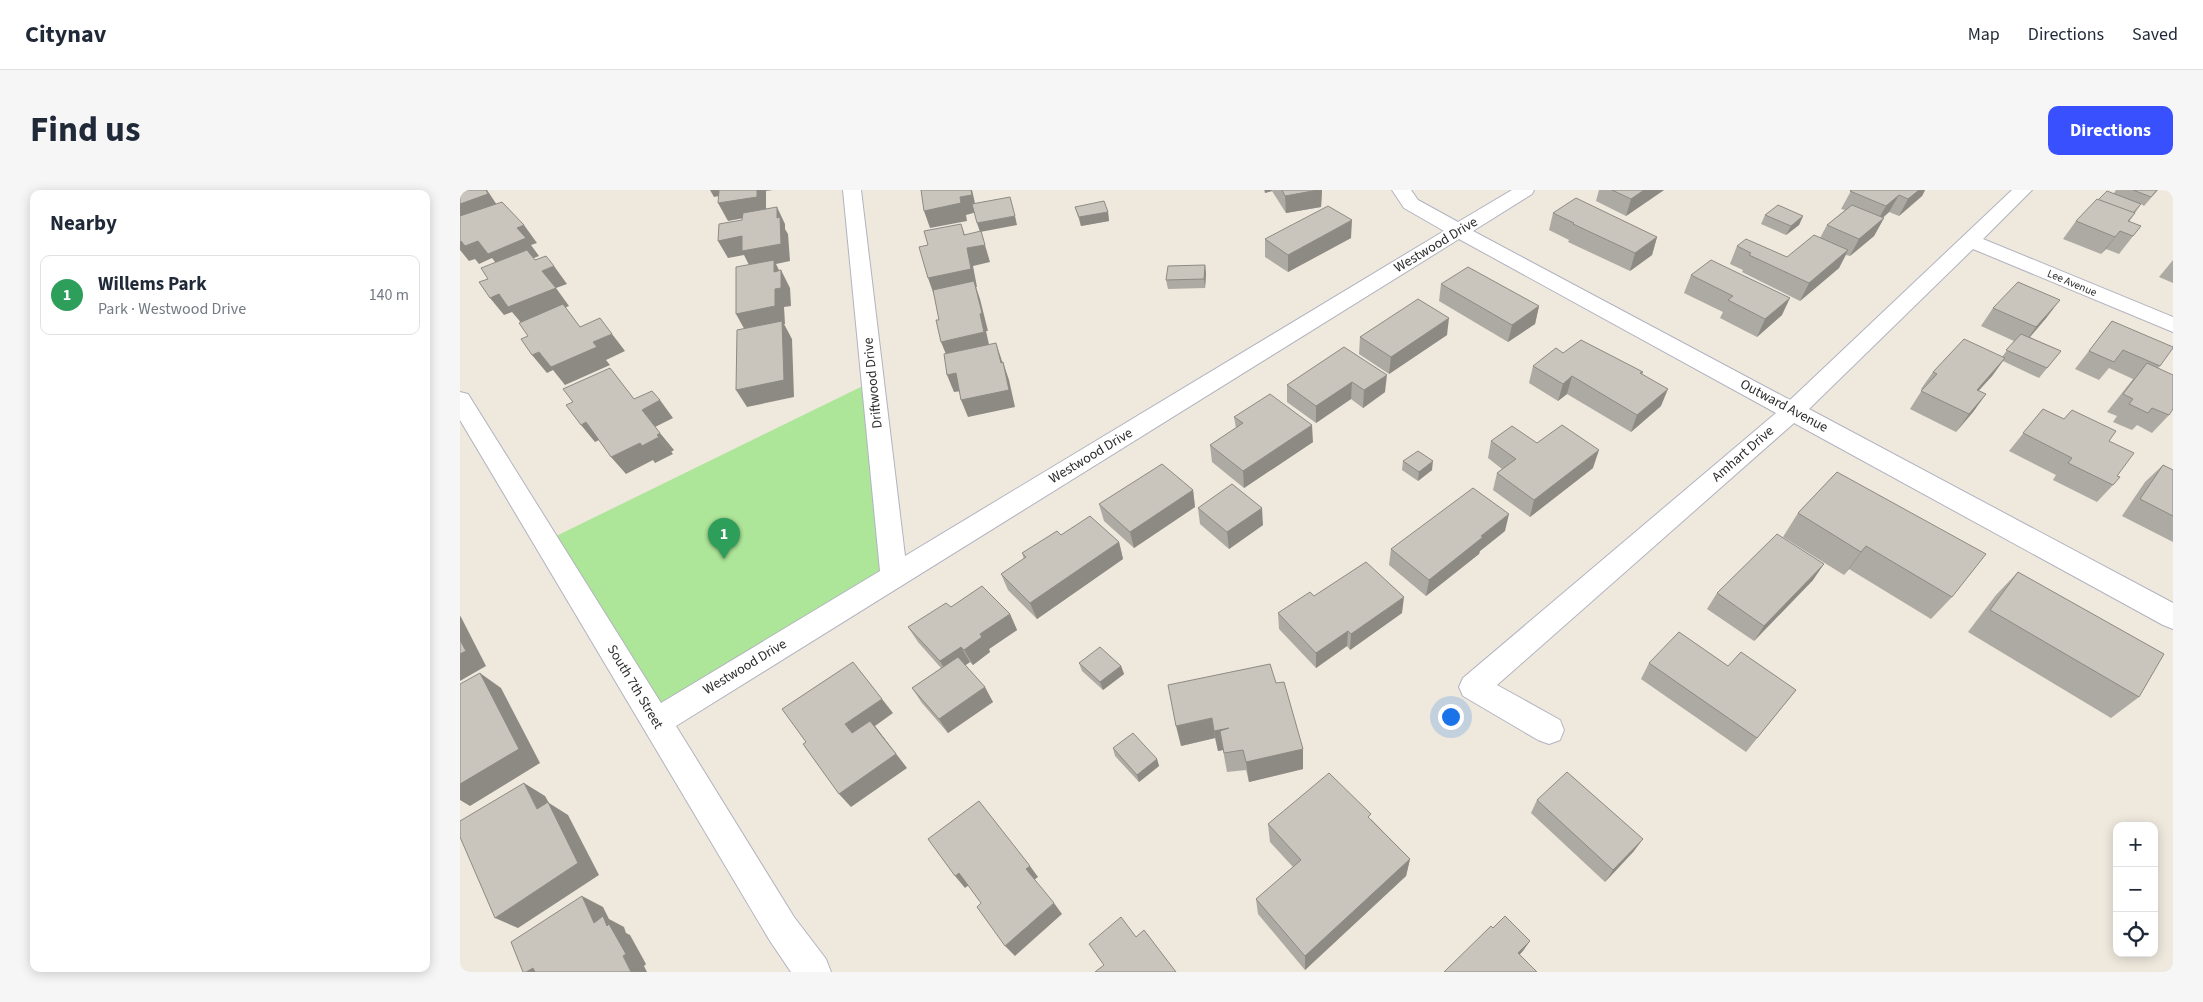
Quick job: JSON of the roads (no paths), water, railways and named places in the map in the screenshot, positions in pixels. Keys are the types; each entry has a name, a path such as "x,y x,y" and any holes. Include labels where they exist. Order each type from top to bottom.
{"street":[{"name":"Driftwood Drive","path":"852,190 894,576"},
{"name":"Outward Avenue","path":"1401,190 1411,204 1459,231 2173,617"},
{"name":"Westwood Drive","path":"656,722 1526,190"},
{"name":"Amhart Drive","path":"1549,730 1474,687 1793,411 2023,190"},
{"name":"Lee Avenue","path":"1970,241 2173,325"},
{"name":"South 7th Street","path":"460,400 782,929 813,972"}],"place":[{"name":"Willems Park","path":"724,559"}]}
